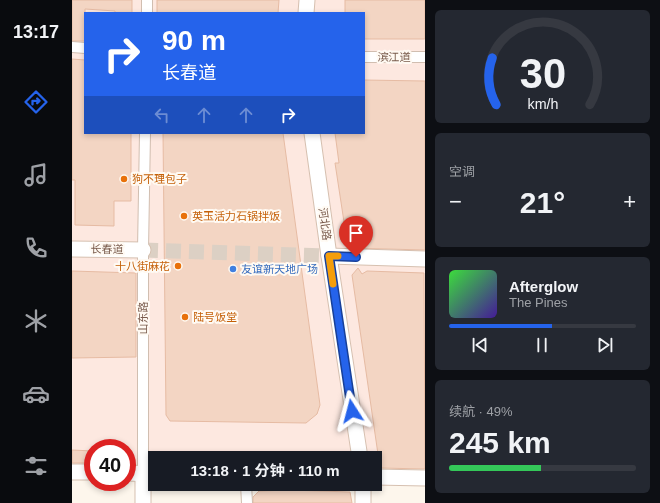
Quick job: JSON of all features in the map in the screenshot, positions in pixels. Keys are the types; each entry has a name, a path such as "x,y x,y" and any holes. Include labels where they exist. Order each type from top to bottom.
{"street":[{"path":"147,0 147,12"},
{"path":"306,12 307,0"},
{"path":"72,48 84,48"},
{"name":"滨江道","path":"365,57 425,57"},
{"name":"山东路","path":"145,134 143,250 148,451"},
{"name":"河北路","path":"312,134 359,451"},
{"name":"长春道","path":"72,249 143,250"},
{"path":"329,256 425,258"},
{"path":"72,472 84,472"},
{"path":"136,473 148,474"},
{"path":"382,477 425,478"},
{"name":"山东路","path":"143,503 148,479"},
{"path":"246,491 247,503"},
{"path":"363,491 363,503"}],"shaded area":[{"path":"72,0 425,0 425,467 382,468 382,451 148,451 148,468 136,467 136,439 84,439 84,466 72,466"}],"building":[{"path":"72,0 132,0 132,12 85,9 84,41 72,41"},
{"path":"157,0 279,0 278,12 157,12"},
{"path":"345,0 425,0 425,39 365,39 365,12 345,12"},
{"path":"72,59 84,60 84,134 131,134 131,201 114,201 114,226 75,225 75,180 72,180"},
{"path":"365,80 425,81 425,250 348,248 335,163 339,163 335,134 365,134"},
{"name":"友谊新天地广场","path":"163,134 283,134 320,405 317,414 306,423 170,421 166,415"},
{"path":"358,268 362,274 367,271 424,273 425,469 382,468 382,451 378,451 352,275"},
{"path":"72,271 136,273 136,357 72,358"},
{"path":"72,450 84,451 84,463 72,463"},
{"path":"259,491 350,492 352,503 253,503 253,497"}],"tunnel":[{"path":"143,250 329,256"}],"slow traffic":[{"path":"333,284 329,256 338,256"}],"place":[{"name":"狗不理包子","path":"124,179"},
{"name":"英玉活力石锅拌饭","path":"184,216"},
{"name":"十八街麻花","path":"178,266"},
{"name":"友谊新天地广场","path":"233,269"},
{"name":"陆号饭堂","path":"185,317"}],"route":[{"path":"352,411 329,256 356,257"}]}
